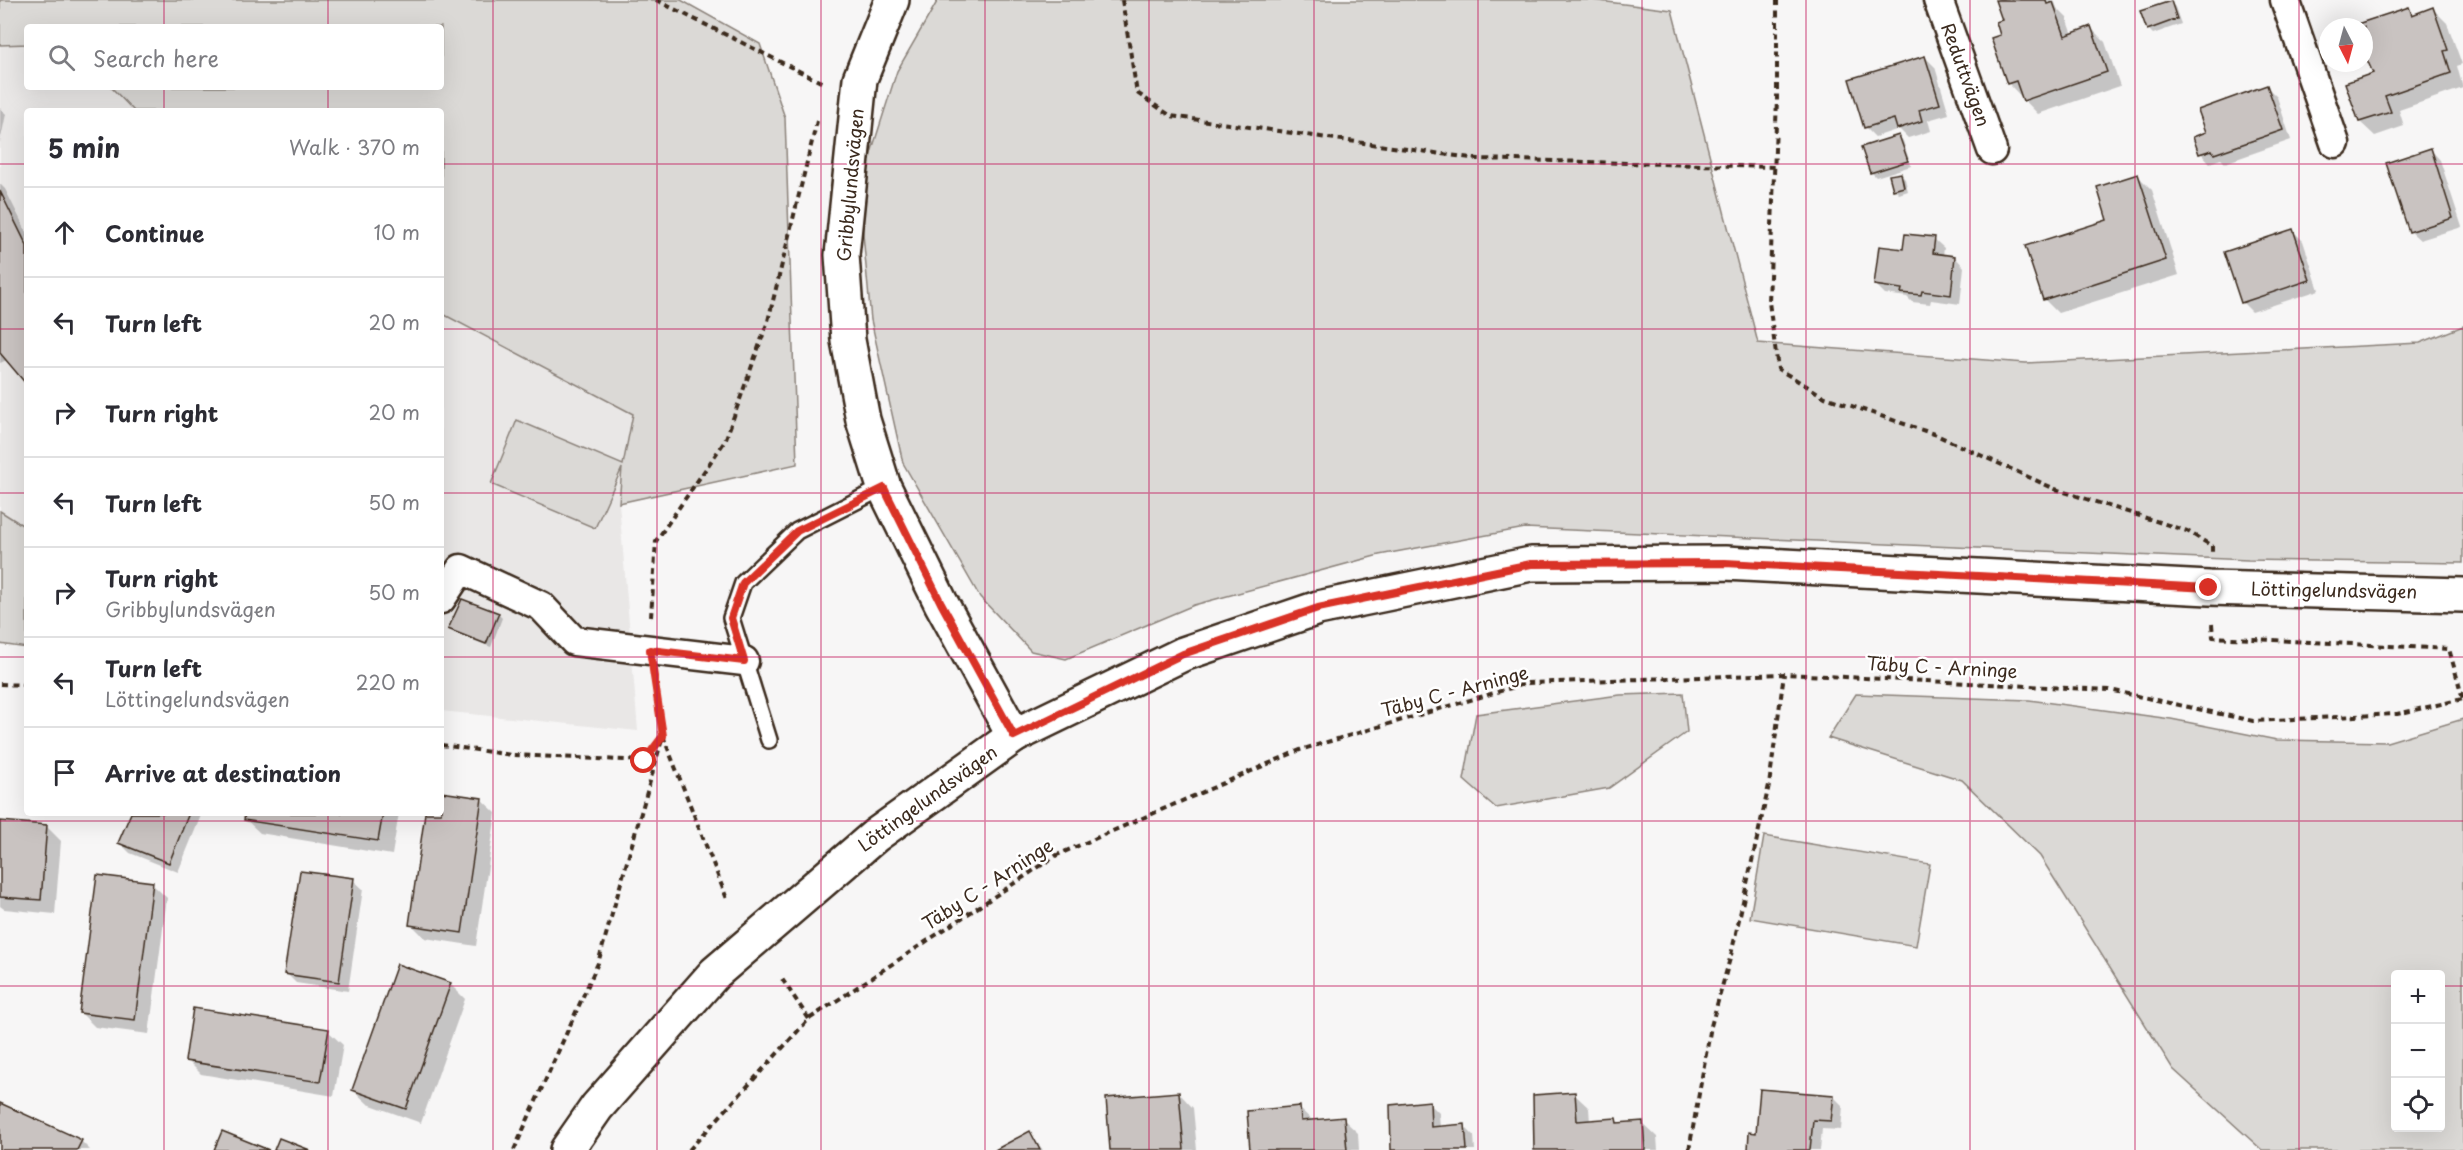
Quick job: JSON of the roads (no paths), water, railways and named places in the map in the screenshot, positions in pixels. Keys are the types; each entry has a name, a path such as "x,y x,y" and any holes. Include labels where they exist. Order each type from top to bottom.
{"main road":[{"name":"Gribbylundsvägen","path":"892,0 860,79 842,255 848,340 863,420 884,488 941,603 1014,736"},
{"name":"Löttingelundsvägen","path":"567,1150 597,1107 715,973 876,835 1014,736 1183,654 1318,608 1531,564 1725,563 2209,588 2463,595"}],"street":[{"name":"Reduttvägen","path":"1938,0 1992,150"},
{"path":"2285,0 2335,143"},
{"path":"444,594 461,569 541,606 574,641 744,661"}],"lane":[{"path":"769,740 731,618 743,583 797,531 884,488"}]}
